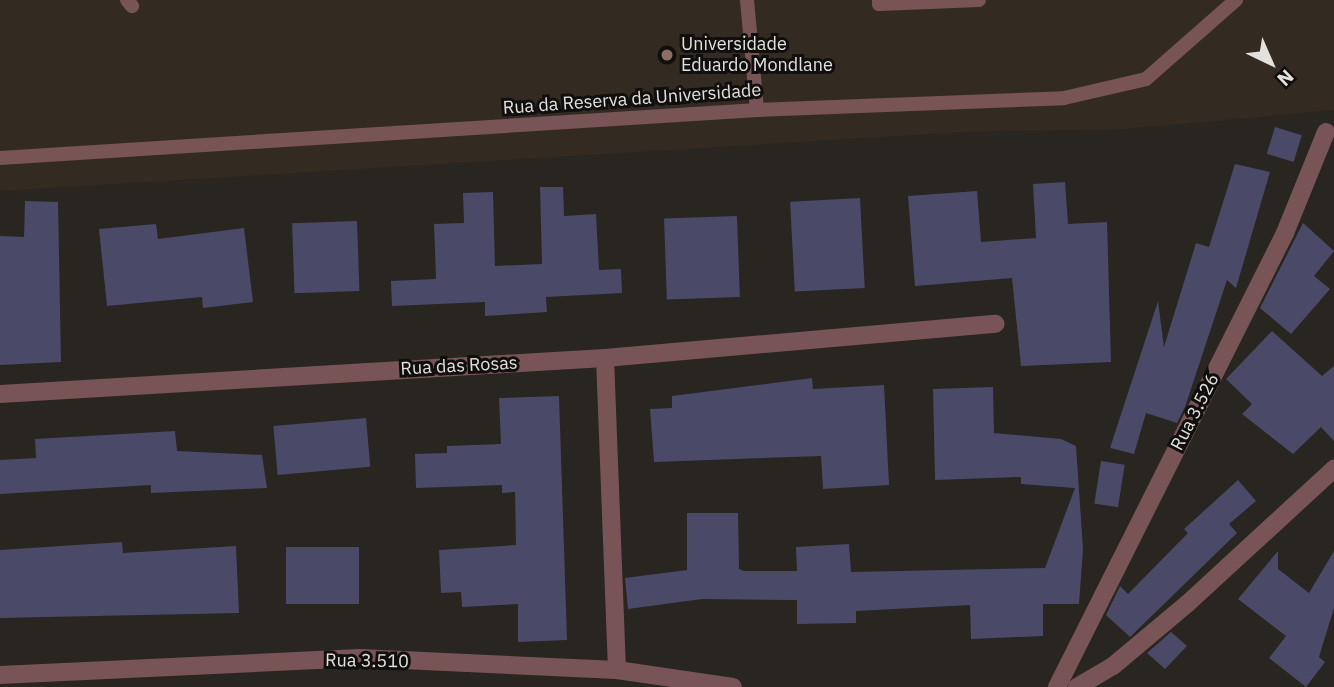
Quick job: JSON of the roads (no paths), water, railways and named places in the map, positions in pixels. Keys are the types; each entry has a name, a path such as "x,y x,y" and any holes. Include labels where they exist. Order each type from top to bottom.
{"street":[{"name":"Rua 3.526","path":"1057,687 1285,233 1326,132"},
{"name":"Rua das Rosas","path":"0,394 605,358 996,324"},
{"path":"605,358 617,670"},
{"path":"1077,687 1113,666 1166,622 1334,469"},
{"name":"Rua 3.510","path":"0,675 360,658 617,670 733,687"}],"lane":[{"path":"747,0 757,110"},
{"path":"879,0 879,4 979,0"},
{"name":"Rua da Reserva da Universidade","path":"0,158 757,110 1064,98 1146,79 1236,0"}],"place":[{"name":"Universidade Eduardo Mondlane","path":"667,55"}]}
